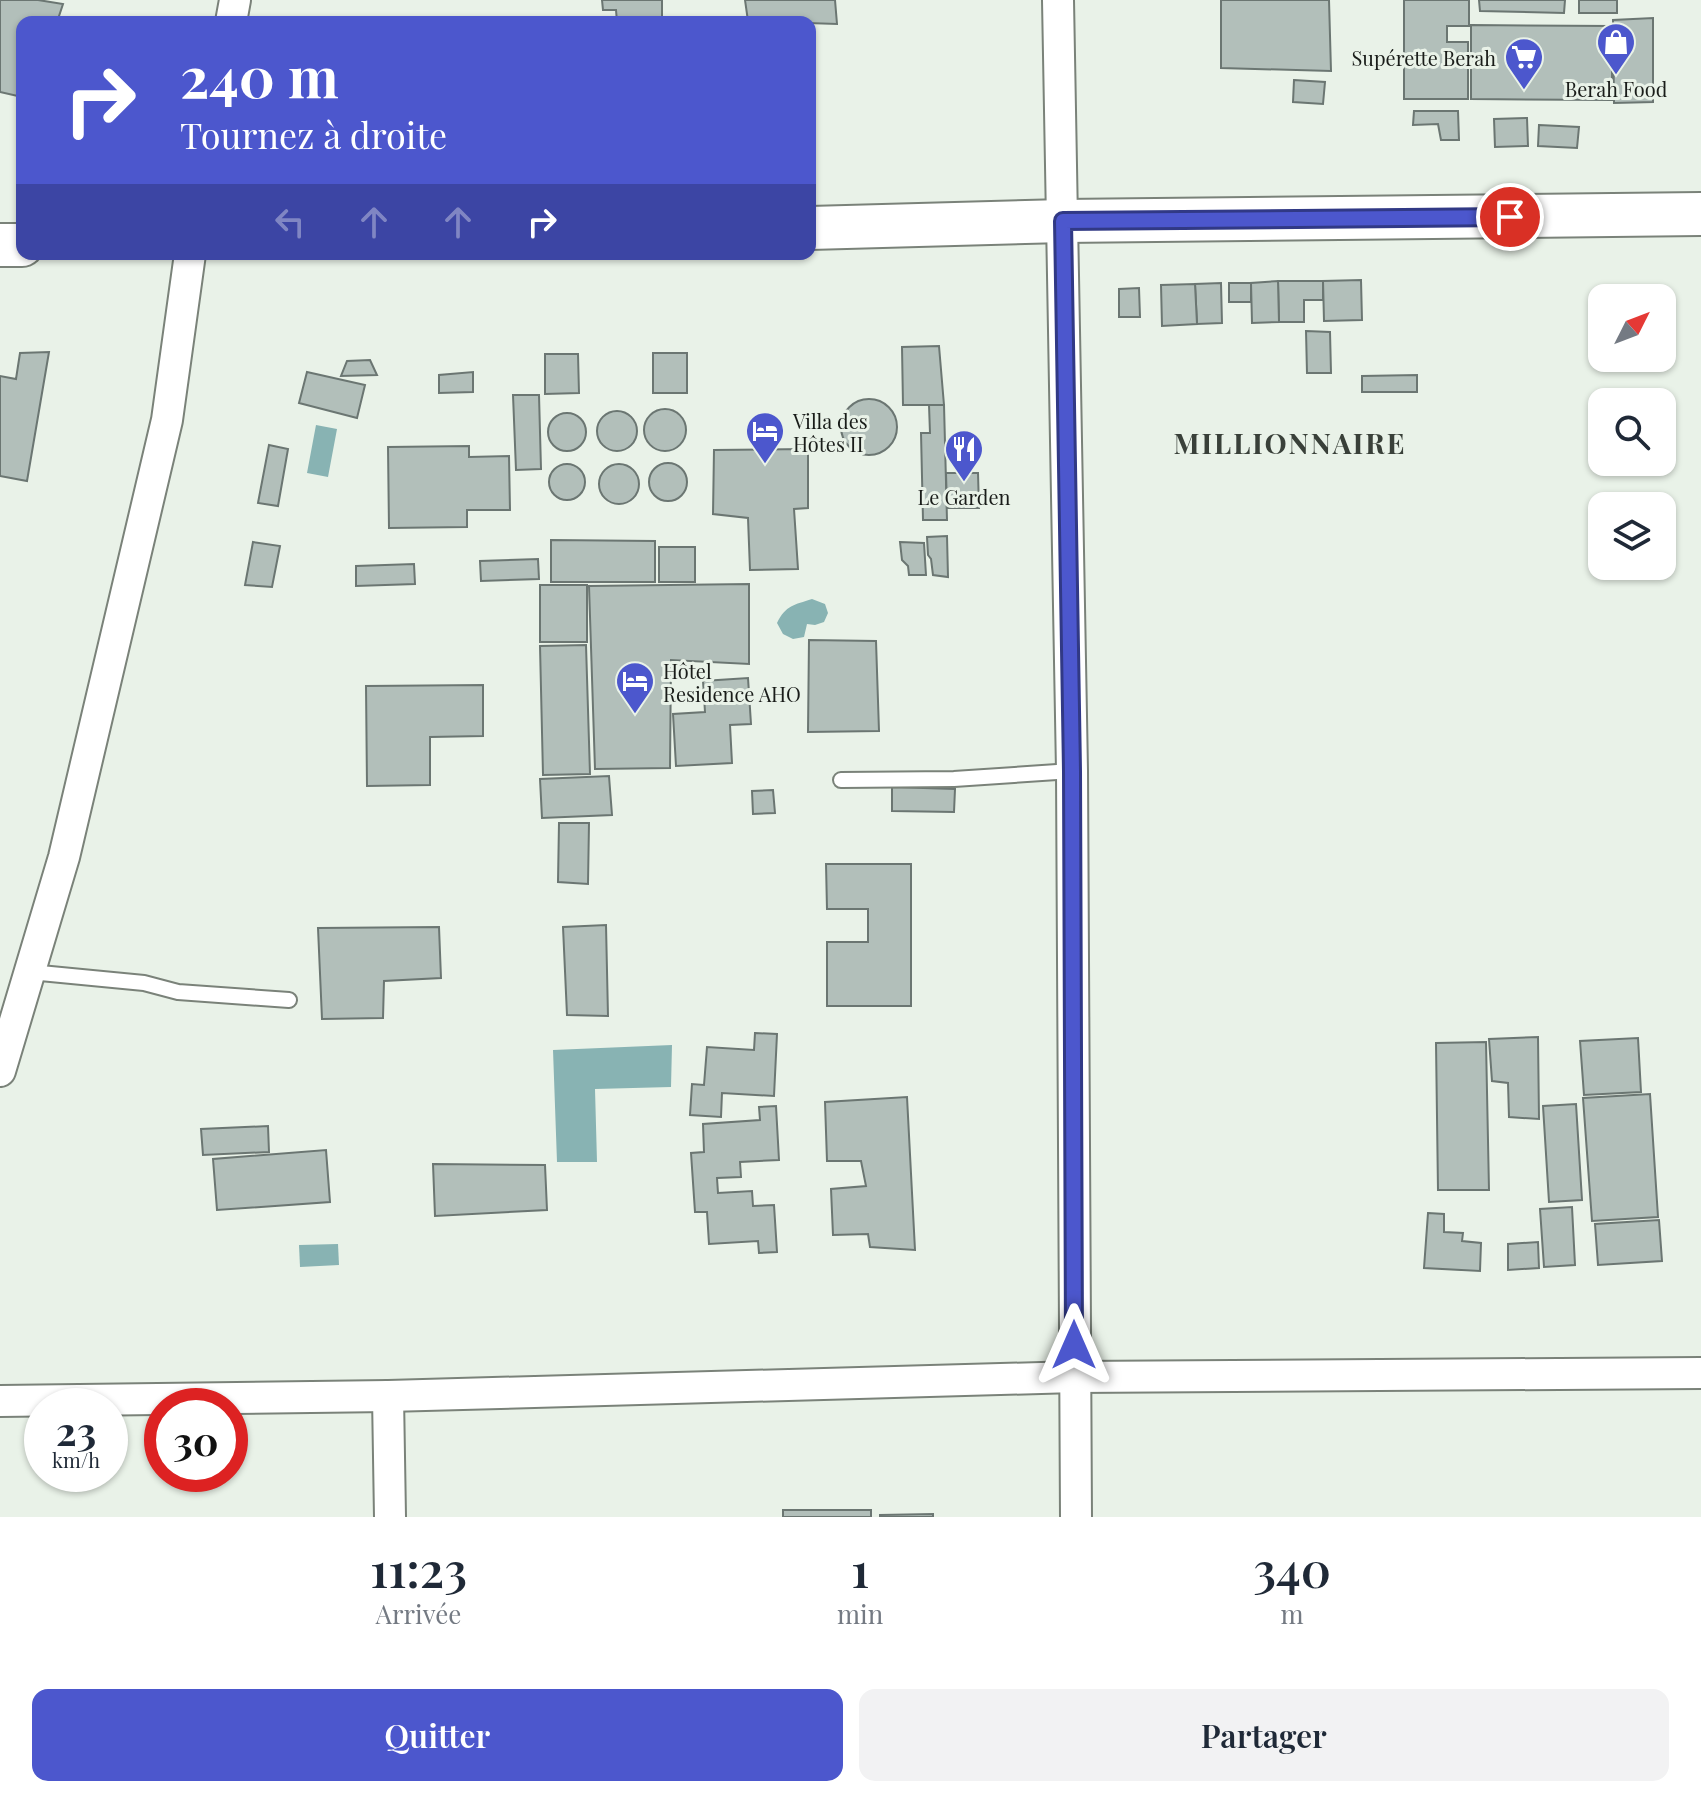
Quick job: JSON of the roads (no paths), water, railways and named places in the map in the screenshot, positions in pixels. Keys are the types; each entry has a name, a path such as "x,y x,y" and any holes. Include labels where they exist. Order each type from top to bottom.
{"street":[{"path":"1058,0 1072,771 1076,1517"},
{"path":"816,228 1063,221 1701,214"},
{"path":"0,1071 64,857 167,420 189,260"},
{"path":"0,1401 388,1396 1075,1377 1701,1373"},
{"path":"388,1396 390,1517"}],"lane":[{"path":"841,780 954,779 1072,771"},
{"path":"30,972 144,983 178,992 289,1000"}],"water":[{"path":"316,425 337,429 328,477 307,473"},
{"path":"812,599 825,604 828,613 824,622 807,624 804,637 793,639 783,634 777,623 784,612 791,606"},
{"path":"672,1045 671,1087 595,1089 597,1162 557,1162 553,1050"},
{"path":"338,1244 339,1265 300,1267 299,1245"}],"place":[{"name":"Berah Food","path":"1616,76"},
{"name":"Supérette Berah","path":"1524,91"},
{"name":"Villa des Hôtes II","path":"765,465"},
{"name":"Le Garden","path":"964,483"},
{"name":"Hôtel Residence AHO","path":"635,715"}],"district":[{"name":"MILLIONNAIRE","path":"1290,442"}]}
